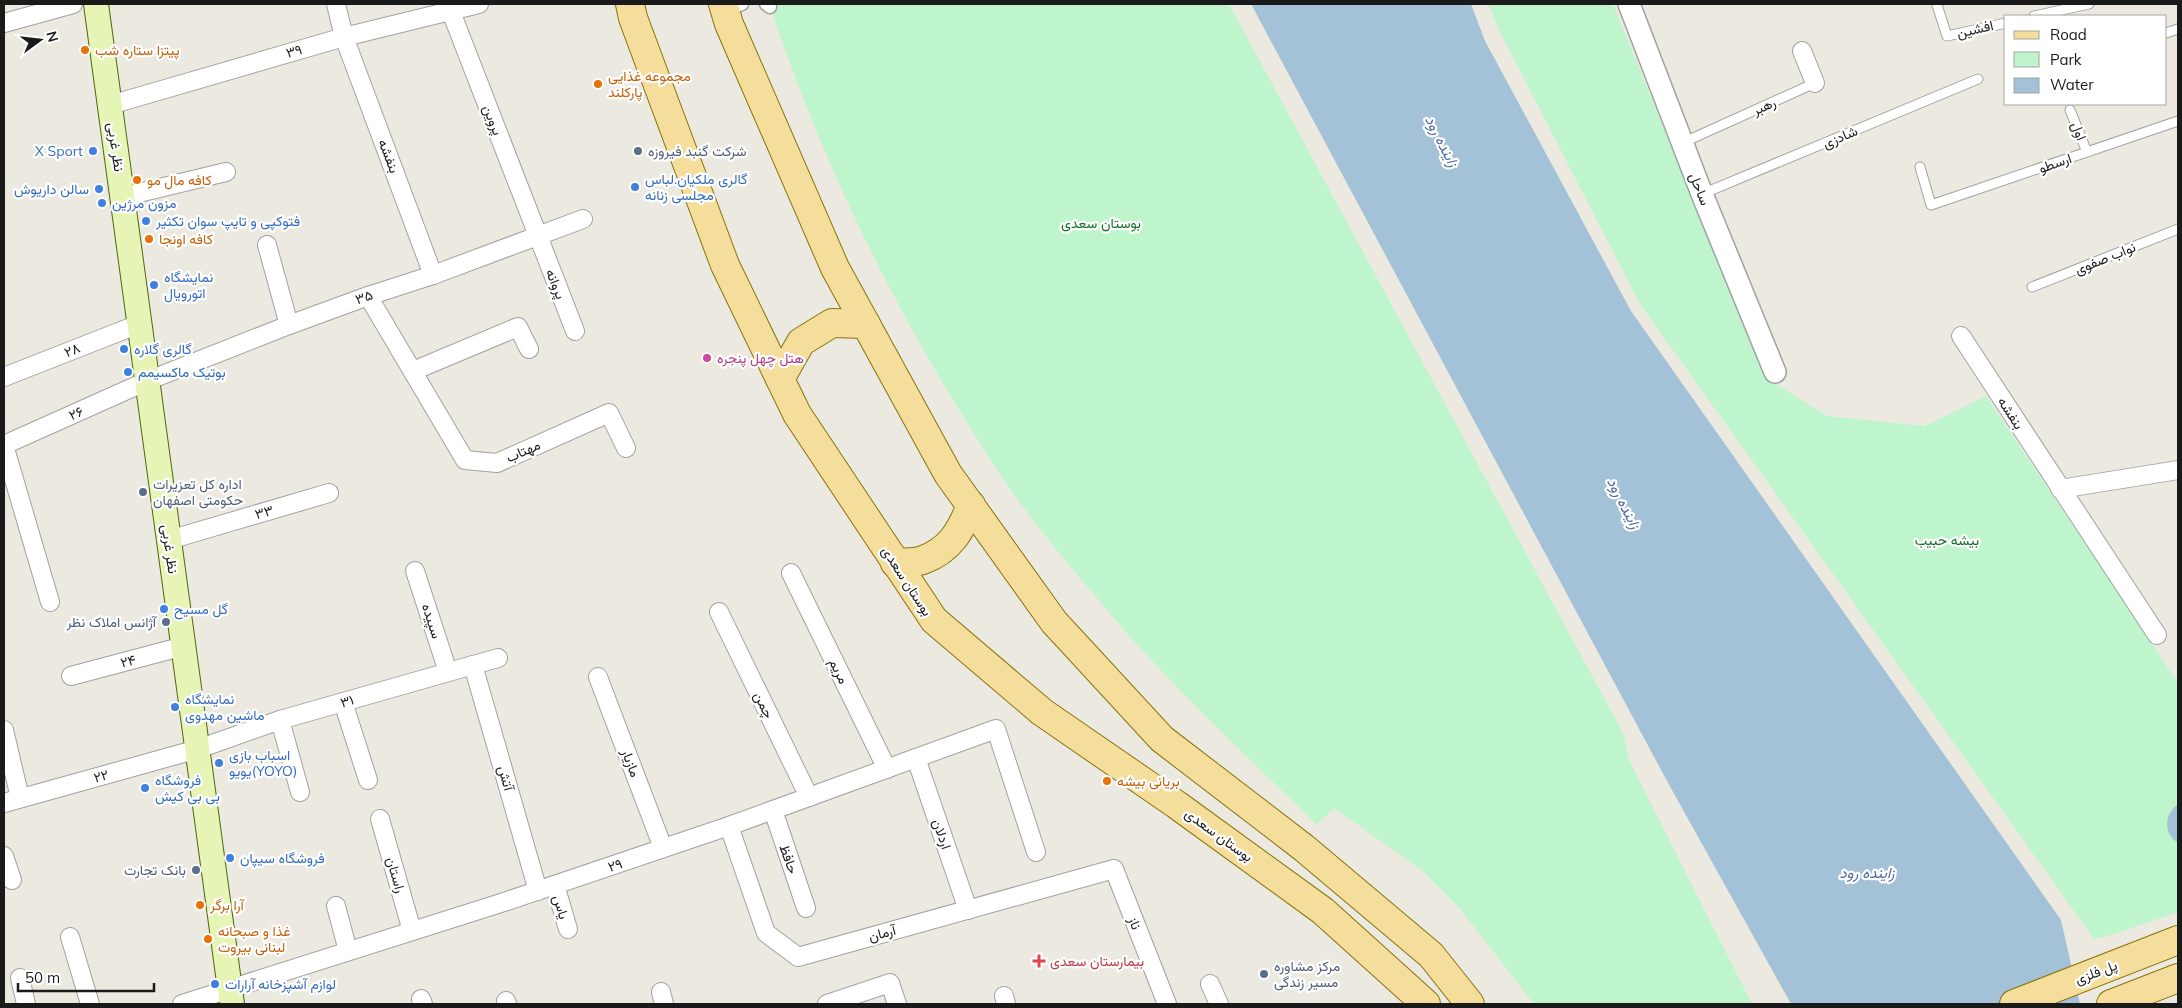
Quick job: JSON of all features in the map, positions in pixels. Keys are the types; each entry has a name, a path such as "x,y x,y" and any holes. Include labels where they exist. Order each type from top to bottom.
{"main road":[{"name":"نظر غربی","path":"96,4 231,997"},
{"name":"بوستان سعدی","path":"630,4 633,18 725,266 797,414 934,620 1042,712 1177,805 1323,911 1416,1002"},
{"path":"730,6 728,24 834,268 948,474 1054,622 1162,739 1304,848 1431,955 1470,1004"},
{"path":"780,379 801,342 832,323 866,324"},
{"path":"895,562 922,560 947,546 962,529 971,506"},
{"name":"پل فلزی","path":"2014,1004 2178,940"},
{"path":"2111,1004 2178,978"}],"street":[{"path":"4,23 73,4"},
{"name":"بنفشه","path":"336,4 344,37 433,275"},
{"name":"۳۹","path":"110,104 449,7 479,4"},
{"name":"ساحل","path":"1629,4 1702,194 1776,372"},
{"name":"پروین","path":"449,7 538,236"},
{"name":"رهبر","path":"1802,51 1815,83"},
{"path":"122,197 226,172"},
{"name":"۳۵","path":"147,381 288,325 433,275 583,218"},
{"name":"پروانه","path":"538,236 575,331"},
{"path":"266,245 288,325"},
{"name":"مهتاب","path":"368,296 464,460 497,463 609,413 626,448"},
{"name":"۲۸","path":"4,377 139,324"},
{"path":"413,371 518,327 529,349"},
{"name":"بنفشه","path":"1961,336 2060,490 2157,635"},
{"name":"۲۶","path":"4,445 147,381"},
{"path":"4,445 50,602"},
{"path":"2060,490 2178,470"},
{"name":"۳۳","path":"169,540 329,493"},
{"name":"سپیده","path":"416,571 448,672"},
{"name":"مریم","path":"790,573 887,769"},
{"name":"چمن","path":"719,612 808,797"},
{"name":"۲۴","path":"71,676 184,646"},
{"name":"۳۱","path":"198,749 280,720 498,658"},
{"name":"آتش","path":"473,665 547,888"},
{"name":"مازیار","path":"598,677 663,848"},
{"path":"342,702 368,780"},
{"path":"280,720 300,792"},
{"name":"۲۹","path":"182,1004 231,997 348,951 547,888 729,826 996,729 1036,852"},
{"path":"4,730 12,800"},
{"name":"۲۲","path":"12,800 198,749"},
{"name":"اردلان","path":"916,758 968,910"},
{"name":"حافظ","path":"773,810 806,908"},
{"name":"راستان","path":"380,819 412,931"},
{"name":"آرمان","path":"729,826 766,933 798,956 1114,869"},
{"path":"4,856 12,880"},
{"name":"ناز","path":"1114,869 1167,1004"},
{"name":"یاس","path":"547,888 568,929"},
{"path":"336,906 348,951"},
{"path":"70,937 90,1004"},
{"path":"20,978 26,1004"},
{"path":"827,1004 890,983 897,1004"},
{"path":"1210,984 1218,1004"}],"lane":[{"path":"2036,15 2052,8 2089,4"},
{"name":"افشین","path":"1937,5 1947,36 2004,22"},
{"name":"شادزی","path":"1702,194 1978,79"},
{"name":"رهبر","path":"1682,143 1815,83"},
{"name":"اول","path":"2070,110 2087,152"},
{"name":"ارسطو","path":"1920,167 1931,205 2178,121"},
{"name":"نواب صفوی","path":"2032,287 2178,229"}],"green space":[{"name":"بوستان سعدی","path":"769,4 1229,4 1623,733 1629,760 1752,1004 1534,1004 1461,910 1420,869 1334,808 1317,825 1187,697 1137,644 1058,552 1007,484 935,370 902,312 843,192 791,68"},
{"name":"بیشه حبیب","path":"1488,4 1613,4 1765,377 1827,416 1925,426 1986,396 2178,683 2178,912 2094,939 1640,304 1500,32"}],"water":[{"name":"زاینده رود","path":"1251,4 1471,4 1485,41 1631,311 2061,920 2080,1004 1791,1004 1667,781"},
{"path":"2178,804 2178,843 2170,834 2167,824 2170,813"}],"place":[{"name":"پیتزا ستاره شب","path":"85,50"},
{"name":"مجموعه غذایی پارکلند","path":"598,84"},
{"name":"X Sport","path":"93,151"},
{"name":"شرکت گنبد فیروزه","path":"638,151"},
{"name":"کافه مال مو","path":"137,180"},
{"name":"گالری ملکیان.لباس مجلسی زنانه","path":"635,187"},
{"name":"سالن داریوش","path":"99,189"},
{"name":"مزون مرژین","path":"102,203"},
{"name":"فتوکپی و تایپ سوان تکثیر","path":"146,221"},
{"name":"کافه اونجا","path":"149,239"},
{"name":"نمایشگاه اتورویال","path":"154,285"},
{"name":"گالری گلاره","path":"124,349"},
{"name":"هتل چهل پنجره","path":"707,358"},
{"name":"بوتیک ماکسیمم","path":"128,372"},
{"name":"اداره کل تعزیرات حکومتی اصفهان","path":"143,492"},
{"name":"گل مسیح","path":"164,609"},
{"name":"آژانس املاک نظر","path":"166,622"},
{"name":"نمایشگاه ماشین مهدوی","path":"175,707"},
{"name":"اسباب بازی یویو(YOYO)","path":"219,763"},
{"name":"بریانی بیشه","path":"1107,781"},
{"name":"فروشگاه بی بی کیش","path":"145,788"},
{"name":"فروشگاه سیپان","path":"230,858"},
{"name":"بانک تجارت","path":"196,870"},
{"name":"آرا برگر","path":"200,905"},
{"name":"غذا و صبحانه لبنانی بیروت","path":"208,939"},
{"name":"بیمارستان سعدی","path":"1039,961"},
{"name":"مرکز مشاوره مسیر زندگی","path":"1264,974"},
{"name":"لوازم آشپزخانه آرارات","path":"215,984"}]}
